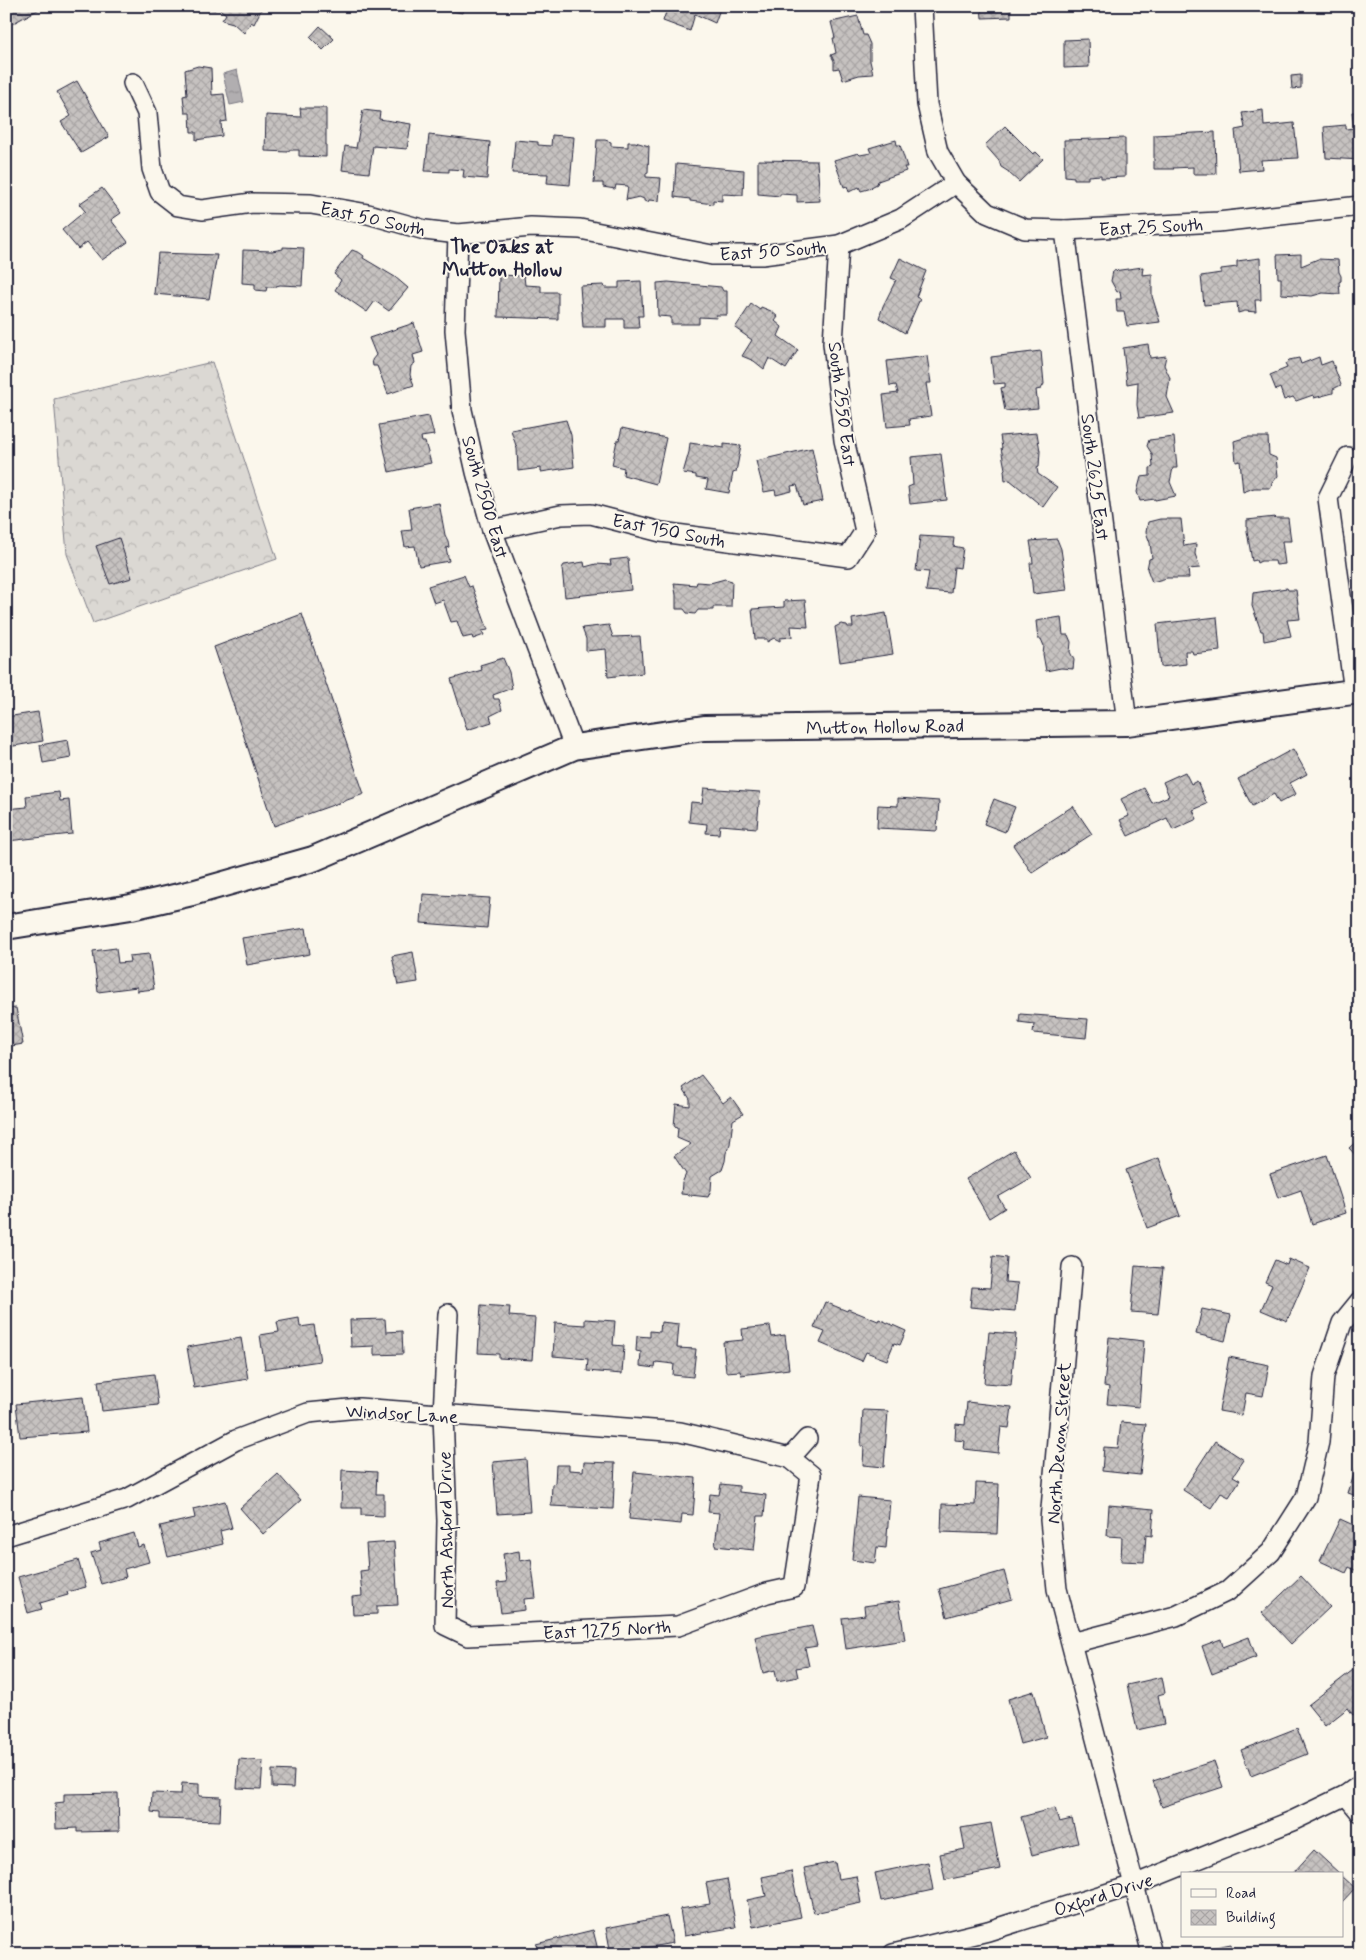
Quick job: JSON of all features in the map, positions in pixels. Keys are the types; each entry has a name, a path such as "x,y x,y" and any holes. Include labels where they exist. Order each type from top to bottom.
{"street":[{"name":"East 25 South","path":"922,6 926,104 938,152 956,183 987,213 1026,228 1065,230 1218,222 1360,206"},
{"name":"East 50 South","path":"133,83 147,113 152,169 160,192 178,206 202,210 252,203 312,204 368,214 425,230 458,234 531,227 580,229 712,255 762,255 838,245 901,219 956,183"},
{"name":"South 2625 East","path":"1065,230 1127,724"},
{"name":"South 2500 East","path":"458,234 455,330 462,410 476,472 492,530 574,747"},
{"name":"South 2550 East","path":"838,245 834,343 844,440 865,531 848,557"},
{"path":"1348,457 1328,498 1357,691"},
{"name":"East 150 South","path":"492,530 560,516 591,514 661,532 848,557"},
{"name":"Mutton Hollow Road","path":"6,927 131,906 192,893 313,859 574,747 704,728 1127,724 1357,691"},
{"name":"North Devon Street","path":"1072,1267 1050,1520 1057,1589 1152,1954"},
{"path":"1072,1643 1176,1616 1228,1591 1271,1552 1306,1497 1319,1442 1324,1376 1342,1323 1360,1300"},
{"name":"North Ashford Drive","path":"445,1625 447,1521 443,1414 448,1314"},
{"name":"Windsor Lane","path":"6,1536 127,1500 236,1440 308,1413 360,1408 680,1432 790,1458"},
{"path":"790,1458 807,1439"},
{"name":"East 1275 North","path":"445,1625 468,1636 678,1626 767,1593 794,1587 811,1475 790,1458"},
{"path":"1353,1790 1360,1812"},
{"name":"Oxford Drive","path":"893,1954 988,1931 1134,1885 1292,1821 1353,1790"}],"green space":[{"path":"212,362 277,559 93,623 67,554 54,399"}],"water":[{"path":"237,70 244,102 230,105 223,74"}],"building":[{"path":"6,6 45,6 6,27"},
{"path":"192,6 263,6 254,24 251,22 244,33 233,23 222,20 226,14 217,7 215,10 192,8"},
{"path":"424,6 464,6 463,13"},
{"path":"668,6 721,6 715,23 695,14 690,31 663,21"},
{"path":"981,6 1011,6 1011,17 982,18"},
{"path":"858,16 863,35 866,35 870,44 870,61 873,74 859,75 843,80 839,68 834,69 834,61 831,55 836,53 831,22"},
{"path":"320,26 334,39 323,50 310,37"},
{"path":"1088,39 1089,67 1064,68 1064,40"},
{"path":"198,66 211,68 212,95 224,94 227,121 221,122 222,136 196,140 196,132 191,132 190,113 185,113 183,96 187,95 185,70"},
{"path":"1301,75 1301,88 1292,89 1291,76"},
{"path":"77,81 109,137 81,153 61,122 71,116 57,92"},
{"path":"300,108 326,108 326,157 299,156 299,150 289,150 288,152 265,151 266,115 301,117"},
{"path":"363,110 380,112 379,119 411,124 407,149 373,146 369,173 342,170 345,146 356,148"},
{"path":"1263,110 1264,126 1294,123 1298,158 1261,160 1262,169 1239,171 1235,130 1245,128 1242,113"},
{"path":"1352,112 1360,112 1360,160 1326,158 1324,127 1346,125 1346,129 1354,128"},
{"path":"1005,126 1033,154 1036,152 1043,159 1019,182 1001,167 999,161 985,145"},
{"path":"1215,132 1216,174 1193,174 1193,167 1154,169 1154,135"},
{"path":"429,135 490,142 487,179 463,177 464,170 449,169 449,172 425,171"},
{"path":"552,135 574,137 570,185 547,183 548,174 512,173 515,140 538,142 538,145 551,146"},
{"path":"1125,138 1125,177 1101,178 1101,175 1088,176 1088,179 1074,179 1074,177 1065,176 1064,140"},
{"path":"597,140 611,142 611,146 628,147 628,142 635,142 649,146 648,172 646,177 661,178 659,201 649,200 648,202 639,197 626,200 628,186 616,185 615,189 603,187 603,183 594,183"},
{"path":"896,140 897,145 900,145 907,167 904,167 906,171 878,181 872,188 861,191 859,187 849,192 847,186 844,187 834,160 858,153 860,155 871,153 869,148"},
{"path":"758,160 817,161 820,201 797,202 797,195 758,194"},
{"path":"676,164 744,170 743,195 722,194 722,201 713,200 713,204 674,197"},
{"path":"102,188 121,213 111,220 128,242 102,260 87,242 78,249 62,230 85,211 79,204"},
{"path":"283,247 304,248 302,286 280,285 267,287 266,291 255,290 255,284 242,283 243,250 272,251 283,249"},
{"path":"1354,249 1360,249 1360,284 1356,284"},
{"path":"352,250 360,253 364,256 363,258 395,277 408,288 389,311 375,301 367,312 335,290 341,280 334,274"},
{"path":"158,253 217,255 209,299 154,294"},
{"path":"1301,254 1301,266 1318,259 1338,260 1341,276 1341,281 1339,282 1340,294 1323,293 1312,296 1281,294 1281,278 1278,278 1277,255"},
{"path":"900,258 926,271 916,297 920,299 905,333 879,318 896,280 891,278"},
{"path":"1260,258 1261,300 1255,300 1256,312 1245,311 1238,313 1237,302 1204,305 1201,276 1221,273 1221,269 1237,267 1237,261"},
{"path":"1143,267 1142,275 1152,274 1152,296 1160,322 1127,326 1124,312 1117,312 1116,299 1121,299 1120,291 1117,292 1111,281 1113,271"},
{"path":"499,275 524,276 525,285 541,286 541,292 558,292 558,319 498,317"},
{"path":"641,281 643,316 638,316 639,328 624,328 624,319 606,319 606,327 583,327 580,286 604,285 605,288 619,288 619,282"},
{"path":"668,282 721,287 723,291 727,291 727,315 716,315 717,318 699,317 699,324 671,324 671,317 658,316 657,283"},
{"path":"751,304 760,310 761,307 771,311 778,317 775,321 782,327 778,336 798,350 786,369 769,358 764,369 754,361 742,356 752,340 735,328"},
{"path":"414,323 423,352 413,355 415,363 411,366 410,375 414,385 388,394 377,366 373,366 372,360 376,355 369,338"},
{"path":"1148,344 1150,358 1166,356 1164,365 1170,378 1167,397 1174,413 1139,418 1137,405 1138,382 1127,384 1123,348"},
{"path":"1041,351 1044,384 1041,389 1036,390 1038,408 1005,411 1001,388 1005,387 1005,383 994,384 991,357"},
{"path":"927,356 931,383 926,383 931,416 909,419 910,425 887,427 883,395 898,393 896,385 890,386 887,361"},
{"path":"1319,357 1321,365 1332,361 1341,385 1333,389 1333,393 1314,398 1313,395 1296,401 1293,397 1284,400 1280,388 1276,390 1270,375 1287,368 1285,364 1289,360 1299,358 1301,364"},
{"path":"429,416 434,435 421,437 422,442 425,442 431,463 389,472 379,425"},
{"path":"566,420 571,435 574,467 541,472 541,468 518,471 517,449 511,430"},
{"path":"622,428 666,438 656,484 623,475 624,468 612,465 617,440 619,440"},
{"path":"1037,433 1040,451 1039,467 1037,468 1038,474 1057,487 1043,507 1010,480 1005,481 1000,436"},
{"path":"1174,437 1177,468 1173,468 1170,482 1176,496 1140,501 1137,492 1141,477 1150,476 1150,468 1153,467 1152,454 1147,446 1149,440"},
{"path":"1247,437 1268,437 1269,455 1276,458 1278,476 1272,483 1271,488 1254,488 1243,492 1240,461 1236,462 1234,441"},
{"path":"690,443 724,448 724,444 741,446 736,472 733,473 729,493 706,489 708,480 696,478 696,475 683,473"},
{"path":"812,448 823,501 803,505 797,485 791,486 792,491 776,495 775,490 764,492 756,461"},
{"path":"941,454 947,500 910,504 908,487 913,485 911,457"},
{"path":"439,503 445,535 448,541 449,547 446,548 449,561 419,566 415,546 405,547 402,531 412,530 409,508"},
{"path":"1275,517 1288,518 1291,541 1282,541 1285,564 1276,565 1275,561 1261,561 1257,563 1256,560 1252,561 1247,520"},
{"path":"1160,519 1181,519 1184,546 1196,544 1195,554 1200,568 1188,569 1189,578 1167,578 1152,582 1147,569 1149,559 1152,558 1146,532 1148,522"},
{"path":"920,536 954,538 953,546 963,548 960,568 954,567 951,593 926,591 929,572 916,571"},
{"path":"119,538 132,578 110,584 96,546"},
{"path":"1057,539 1061,549 1067,590 1033,594 1030,563 1033,563 1030,541"},
{"path":"628,558 631,590 565,597 562,568 564,565 584,562 585,567 596,564 611,565 610,560"},
{"path":"464,575 469,587 472,586 488,630 482,631 484,635 473,639 472,636 463,638 457,621 451,622 443,600 434,603 428,586"},
{"path":"725,579 732,581 731,607 713,607 713,610 698,610 695,614 687,613 684,609 676,609 674,583 696,585 697,582 710,583"},
{"path":"1287,588 1288,590 1296,590 1300,619 1287,620 1291,636 1264,641 1263,631 1261,631 1252,606 1253,593"},
{"path":"805,600 808,627 791,626 792,637 780,638 780,641 774,638 767,642 767,639 755,639 752,609 784,607 784,601"},
{"path":"886,613 893,654 840,662 835,627 841,624 853,627 852,619"},
{"path":"302,614 364,794 274,826 214,647"},
{"path":"1061,617 1063,635 1068,635 1071,642 1070,652 1074,660 1073,669 1061,668 1046,671 1043,654 1044,646 1041,639 1038,639 1036,621"},
{"path":"1217,617 1220,651 1193,654 1192,651 1185,651 1186,664 1161,667 1157,624"},
{"path":"609,625 613,637 640,636 643,673 608,677 606,649 586,651 586,639 582,628"},
{"path":"503,658 509,672 512,688 493,695 494,699 499,699 502,710 490,716 492,722 467,730 451,679 482,670 480,665"},
{"path":"38,712 43,741 8,747 6,717"},
{"path":"68,740 71,758 43,763 40,745"},
{"path":"1293,749 1307,774 1290,783 1296,794 1279,803 1274,794 1252,806 1238,779"},
{"path":"1185,772 1191,784 1197,781 1207,804 1193,810 1197,819 1173,830 1167,818 1128,836 1120,820 1129,816 1121,799 1144,788 1152,803 1169,796 1163,782"},
{"path":"704,788 760,792 757,828 720,825 719,834 706,833 707,824 689,822 691,802 702,803"},
{"path":"59,792 60,801 69,800 72,834 7,841 6,809 27,807 26,796"},
{"path":"898,798 939,801 937,831 877,828 878,805 898,806"},
{"path":"994,799 1015,807 1005,832 984,824"},
{"path":"1073,806 1092,834 1032,873 1013,845"},
{"path":"423,894 490,898 487,928 421,923"},
{"path":"306,928 310,954 247,965 242,938"},
{"path":"116,948 118,963 130,962 129,956 149,954 154,989 137,991 137,987 98,992 93,951"},
{"path":"413,952 418,982 398,985 392,956"},
{"path":"16,1008 23,1044 6,1047 6,1009"},
{"path":"1020,1014 1088,1019 1086,1038 1033,1033 1034,1024 1019,1022"},
{"path":"701,1075 723,1103 731,1097 743,1114 733,1120 730,1144 725,1161 722,1170 712,1176 711,1190 708,1197 681,1194 682,1183 686,1174 674,1156 691,1144 677,1138 678,1127 674,1126 676,1104 690,1106 690,1099 683,1088"},
{"path":"1360,1138 1360,1160 1349,1148"},
{"path":"1014,1150 1031,1178 998,1197 1005,1208 989,1218 966,1179"},
{"path":"1327,1155 1346,1213 1312,1224 1301,1190 1278,1198 1270,1174"},
{"path":"1159,1158 1180,1216 1147,1228 1126,1170"},
{"path":"993,1256 1007,1258 1005,1282 1018,1283 1015,1311 970,1307 972,1287 990,1288"},
{"path":"1289,1259 1310,1268 1287,1321 1261,1310 1272,1285 1265,1282 1275,1260 1287,1265"},
{"path":"1135,1266 1163,1268 1158,1314 1131,1312"},
{"path":"825,1302 878,1321 879,1319 906,1331 900,1345 894,1343 887,1360 866,1352 862,1361 820,1343 825,1332 814,1328"},
{"path":"481,1305 510,1307 509,1316 535,1318 532,1360 499,1358 499,1354 478,1353"},
{"path":"1202,1309 1231,1315 1225,1341 1196,1334"},
{"path":"299,1318 300,1327 314,1325 320,1361 265,1369 260,1335 279,1332 277,1322"},
{"path":"385,1319 386,1332 402,1331 403,1354 374,1355 374,1346 351,1347 350,1320"},
{"path":"585,1319 615,1321 613,1345 624,1346 622,1374 587,1371 588,1359 553,1356 555,1323 585,1325"},
{"path":"661,1322 679,1324 677,1348 696,1349 693,1377 673,1375 674,1364 656,1362 655,1368 640,1366 641,1352 636,1351 637,1336 650,1337 650,1331 660,1332"},
{"path":"770,1326 772,1337 785,1335 789,1369 741,1375 740,1371 726,1372 723,1342 743,1340 742,1329"},
{"path":"989,1332 1016,1334 1011,1385 984,1383"},
{"path":"1109,1337 1144,1341 1139,1407 1107,1404 1109,1387 1104,1386"},
{"path":"241,1338 248,1379 194,1388 187,1347"},
{"path":"1229,1357 1269,1365 1263,1396 1246,1393 1242,1415 1219,1411"},
{"path":"154,1374 158,1405 102,1411 98,1381"},
{"path":"83,1397 87,1432 20,1437 16,1404"},
{"path":"967,1402 1012,1407 1009,1428 1001,1427 998,1453 964,1449 965,1441 955,1440 956,1424 965,1425"},
{"path":"863,1410 888,1411 884,1467 863,1465 864,1446 861,1446"},
{"path":"1121,1422 1146,1424 1140,1475 1102,1471 1104,1447 1118,1448"},
{"path":"1215,1441 1244,1460 1233,1476 1240,1480 1229,1497 1221,1493 1211,1508 1183,1490"},
{"path":"1360,1456 1360,1497 1348,1493"},
{"path":"526,1459 530,1512 497,1514 493,1462"},
{"path":"584,1462 615,1463 613,1509 551,1506 552,1484 555,1483 556,1465 569,1465 569,1470 583,1471"},
{"path":"342,1470 377,1472 376,1494 384,1494 384,1516 361,1515 361,1508 341,1508"},
{"path":"634,1472 696,1478 693,1515 682,1514 681,1524 629,1519"},
{"path":"278,1474 301,1500 263,1534 240,1508"},
{"path":"976,1483 999,1484 997,1534 941,1532 942,1504 975,1505"},
{"path":"721,1484 739,1486 739,1492 766,1495 764,1516 758,1516 754,1550 715,1546 719,1513 708,1512 710,1494 719,1495"},
{"path":"858,1497 890,1500 886,1548 877,1547 875,1563 852,1560"},
{"path":"225,1501 232,1528 220,1531 223,1544 168,1557 160,1526 195,1518 193,1509"},
{"path":"1109,1505 1154,1509 1152,1536 1146,1535 1144,1562 1121,1561 1122,1537 1107,1536"},
{"path":"1340,1519 1360,1528 1359,1572 1349,1567 1346,1573 1320,1561"},
{"path":"134,1533 138,1547 144,1545 149,1562 124,1569 126,1577 101,1584 91,1553 101,1550 99,1543"},
{"path":"394,1542 398,1605 377,1606 377,1614 353,1615 352,1597 362,1596 360,1571 368,1570 366,1544"},
{"path":"519,1551 520,1561 531,1559 536,1598 524,1599 525,1610 501,1613 497,1583 507,1582 503,1554"},
{"path":"78,1560 86,1587 67,1592 68,1595 40,1603 42,1609 28,1613 18,1577"},
{"path":"1004,1571 1012,1599 947,1617 939,1589"},
{"path":"1301,1576 1330,1607 1291,1644 1262,1613"},
{"path":"899,1601 905,1640 846,1649 842,1618 865,1615 864,1606"},
{"path":"812,1626 817,1646 805,1648 809,1666 796,1668 798,1677 777,1681 775,1670 763,1673 755,1637"},
{"path":"1249,1637 1256,1657 1212,1674 1202,1646 1221,1639 1223,1647"},
{"path":"1353,1670 1360,1679 1360,1711 1353,1715 1348,1708 1325,1726 1308,1705"},
{"path":"1162,1677 1165,1693 1158,1695 1164,1724 1137,1730 1127,1685"},
{"path":"1034,1691 1046,1737 1020,1744 1008,1699"},
{"path":"1297,1728 1307,1754 1251,1776 1241,1750"},
{"path":"239,1759 263,1761 261,1789 237,1788"},
{"path":"1214,1761 1223,1787 1162,1807 1153,1781"},
{"path":"272,1770 294,1771 293,1788 272,1787"},
{"path":"182,1783 199,1784 199,1796 221,1797 220,1821 160,1819 160,1813 151,1812 152,1793 181,1794"},
{"path":"118,1793 119,1831 77,1832 77,1828 56,1829 55,1803 64,1802 64,1794"},
{"path":"1055,1808 1059,1822 1072,1819 1078,1843 1032,1855 1021,1817"},
{"path":"991,1823 1000,1869 945,1880 940,1854 965,1849 961,1828"},
{"path":"1314,1850 1338,1872 1294,1872"},
{"path":"835,1862 838,1879 856,1876 861,1903 814,1913 804,1868"},
{"path":"928,1862 933,1890 881,1901 875,1873"},
{"path":"791,1871 801,1917 753,1927 747,1900 766,1896 762,1877"},
{"path":"1344,1878 1355,1888 1344,1900"},
{"path":"727,1879 736,1927 684,1936 680,1909 710,1904 706,1883"},
{"path":"667,1916 673,1943 611,1954 606,1928"},
{"path":"593,1930 599,1954 539,1954 536,1944"},
{"path":"1231,1944 1233,1954 1206,1954 1205,1949"},
{"path":"1094,1947 1096,1954 1063,1954"}],"district":[{"name":"The Oaks at Mutton Hollow","path":"502,258"}]}
